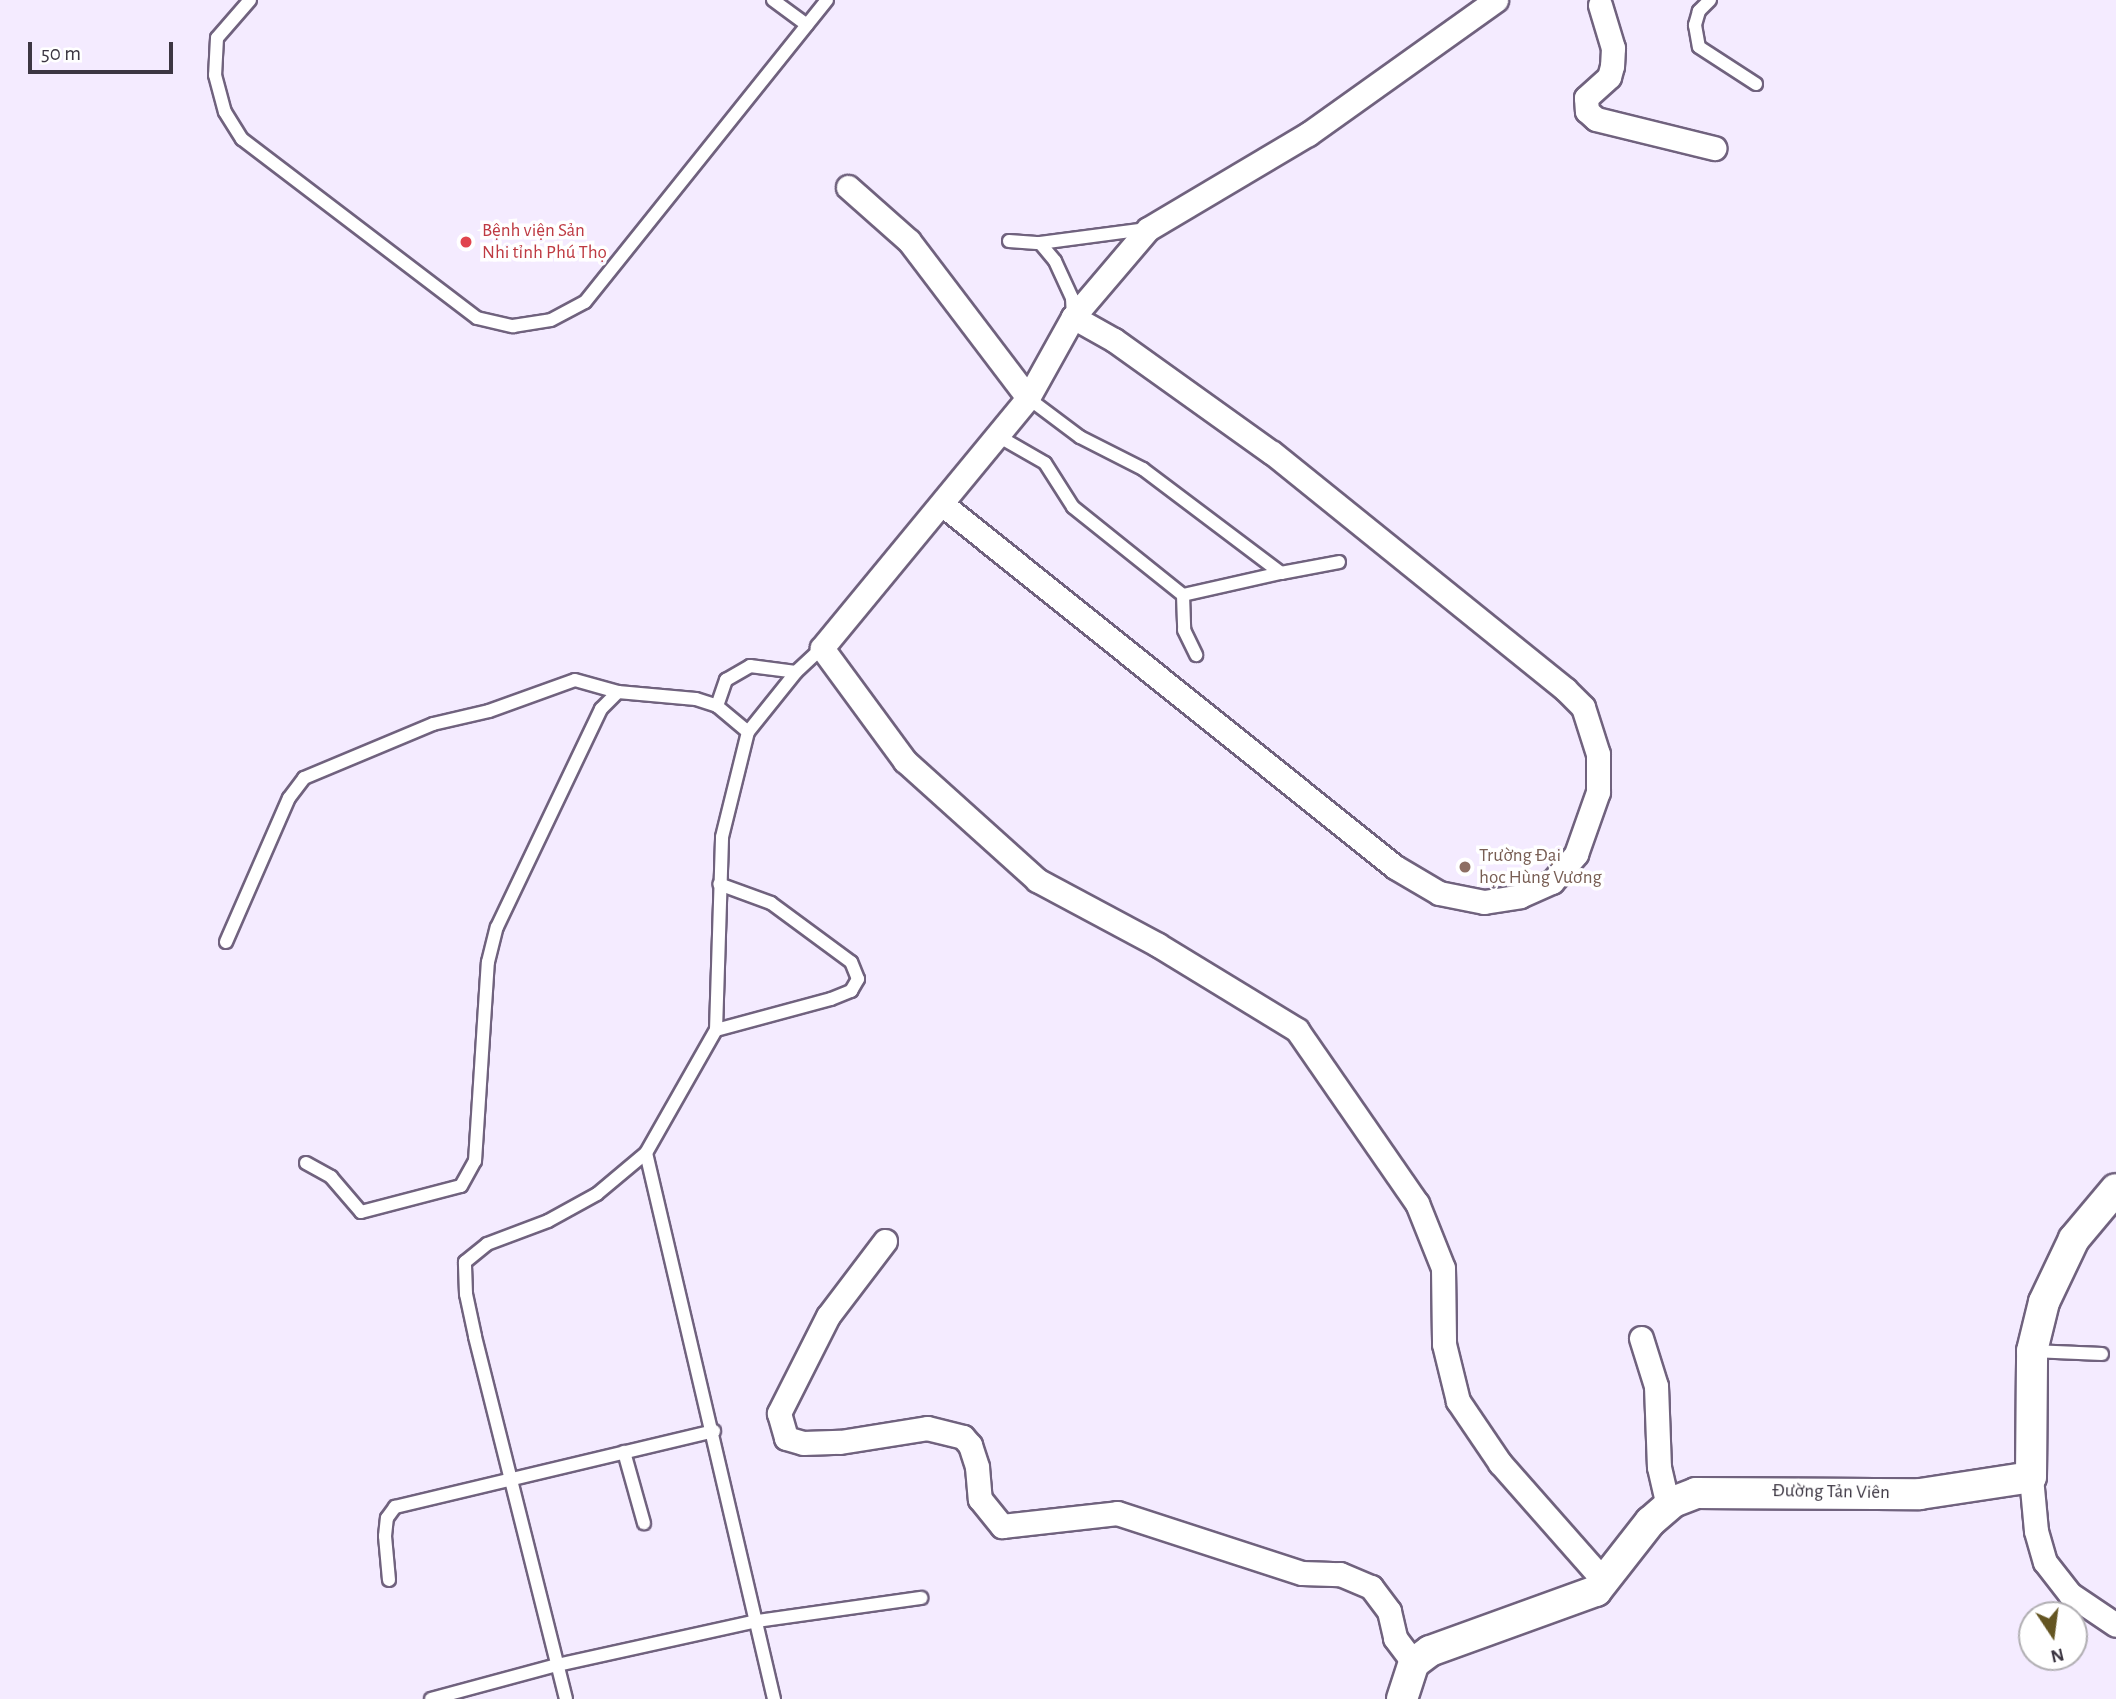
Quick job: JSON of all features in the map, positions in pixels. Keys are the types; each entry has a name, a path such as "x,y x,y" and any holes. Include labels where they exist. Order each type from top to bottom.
{"street":[{"path":"1496,0 1308,134 1147,229 1073,317 1028,398 822,648 905,761 1037,880 1158,945 1297,1030 1417,1203 1443,1268 1444,1344 1458,1401 1500,1463 1605,1582"},
{"path":"1601,2 1613,48 1612,66 1609,77 1586,98 1587,111 1595,119 1714,148"},
{"path":"848,187 909,241 1028,398"},
{"path":"942,504 1395,867 1439,893 1484,902 1520,895 1552,882 1576,854 1598,792 1598,754 1583,707 1566,689 1272,453 1114,340 1073,317"},
{"path":"2116,1189 2074,1239 2045,1303 2032,1351 2031,1477 2036,1531 2045,1562 2070,1594 2116,1625"},
{"path":"885,1241 828,1316 779,1413 786,1438 803,1443 840,1442 928,1428 963,1437 977,1467 980,1499 1002,1526 1117,1513 1302,1573 1340,1574 1371,1587 1389,1611 1395,1638 1414,1664 1402,1699"},
{"path":"1641,1338 1656,1386 1658,1467 1668,1506"},
{"name":"Đường Tản Viên","path":"1414,1664 1430,1651 1523,1614 1569,1604 1605,1582 1650,1522 1668,1506 1696,1493 1920,1494 2031,1477"}],"lane":[{"path":"250,0 218,38 215,75 225,112 242,139 477,318 513,326 551,320 585,302 827,0"},
{"path":"773,0 807,25"},
{"path":"1710,0 1699,11 1695,25 1699,47 1756,84"},
{"path":"1009,241 1040,243 1147,229"},
{"path":"1040,243 1055,261 1072,298 1073,317"},
{"path":"1028,398 1080,437 1143,469 1281,573"},
{"path":"998,436 1045,463 1073,507 1183,595 1184,630 1196,655"},
{"path":"1183,595 1339,562"},
{"path":"566,1699 466,1294 465,1262 487,1244 548,1221 597,1195 646,1153 716,1030 722,837 748,732 796,672 822,648"},
{"path":"717,706 726,680 750,666 796,672"},
{"path":"226,942 289,798 304,778 433,724 489,711 575,680 618,692 696,699 717,706 748,732"},
{"path":"306,1163 331,1177 361,1212 461,1186 470,1173 475,1161 488,962 497,927 601,709 618,692"},
{"path":"716,1030 831,999 851,991 859,979 851,962 771,903 719,884"},
{"path":"646,1153 776,1698"},
{"path":"2032,1351 2102,1353"},
{"path":"388,1580 385,1536 387,1518 395,1507 510,1477 714,1431"},
{"path":"624,1451 645,1523"},
{"path":"431,1699 557,1665 757,1621 921,1598"}],"place":[{"name":"Bệnh viện Sản Nhi tỉnh Phú Thọ","path":"466,242"},
{"name":"Trường Đại học Hùng Vương","path":"1465,867"}]}
